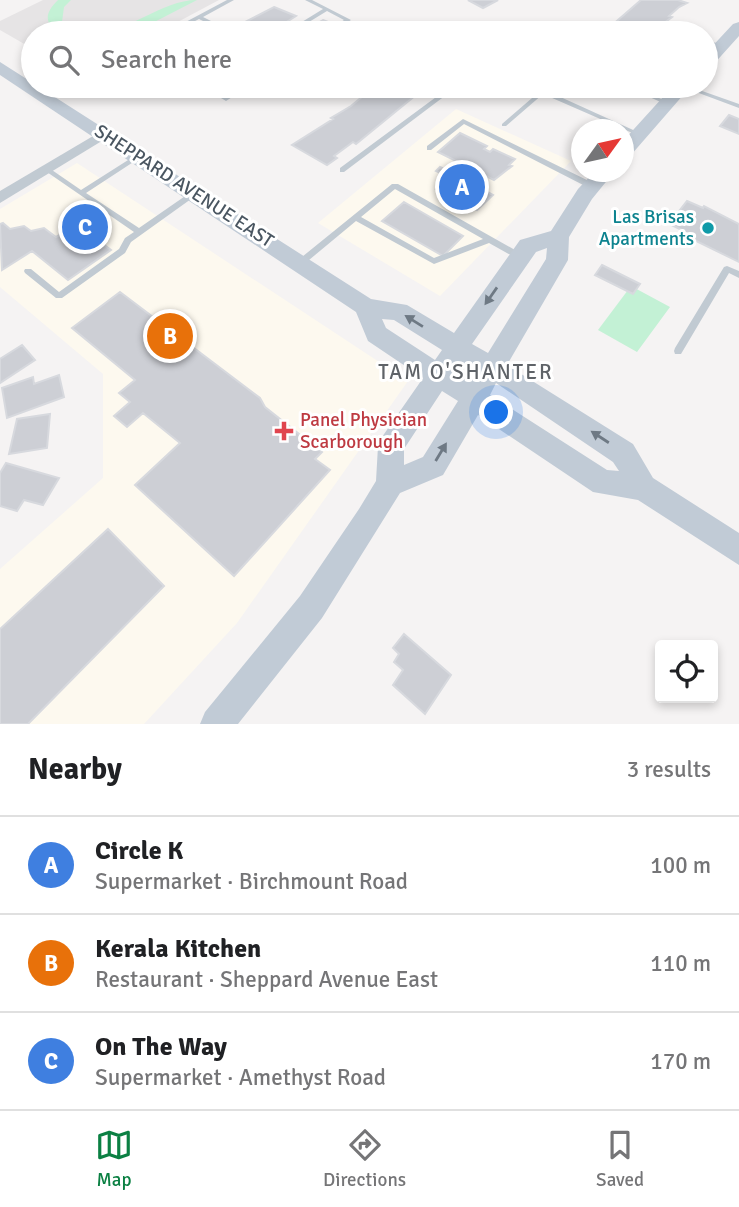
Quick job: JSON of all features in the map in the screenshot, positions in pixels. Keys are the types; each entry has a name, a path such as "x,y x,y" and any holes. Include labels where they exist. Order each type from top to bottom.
{"main road":[{"path":"718,41 739,27"},
{"name":"SHEPPARD AVENUE EAST","path":"0,67 21,80"},
{"name":"SHEPPARD AVENUE EAST","path":"49,98 366,307 399,312 490,366 624,453 643,488"},
{"path":"634,140 672,98"},
{"path":"390,484 433,466 474,399 490,366 557,260 558,237 596,182"},
{"path":"217,724 311,607 390,484 391,446 519,256 528,246 558,237"},
{"name":"SHEPPARD AVENUE EAST","path":"366,307 376,334 603,484 643,488 739,550"}],"street":[{"path":"0,198 105,133"}],"lane":[{"path":"191,21 231,0"},
{"path":"308,0 346,21"},
{"path":"307,21 327,9"},
{"path":"199,17 208,21"},
{"path":"342,170 439,98"},
{"path":"504,125 535,98"},
{"path":"559,98 639,134"},
{"path":"656,98 667,103"},
{"path":"717,98 739,106"},
{"path":"429,148 463,121 571,167"},
{"path":"81,193 139,156"},
{"path":"47,170 139,232"},
{"path":"300,263 395,186 519,256"},
{"path":"28,271 59,296 122,251 128,240 196,193"},
{"path":"420,212 428,205"},
{"path":"356,218 434,261 488,240"},
{"path":"447,226 454,220"},
{"path":"391,237 398,230"},
{"path":"417,252 424,245"},
{"path":"678,351 727,269 739,275"}],"shaded area":[{"path":"43,0 219,0 180,21 21,21 21,42 0,30 0,21"},
{"path":"456,109 571,161 440,296 318,223"},
{"path":"77,163 408,381 237,623 144,724 0,724 0,569 103,478 103,374 0,287 0,209"}],"green space":[{"path":"58,0 71,0 64,7 62,21 48,21 49,13"},
{"path":"197,0 156,21 136,21 163,8"},
{"path":"631,286 670,307 637,352 598,330"}],"building":[{"path":"468,0 498,0 483,8"},
{"path":"641,0 678,0 687,3 679,7 667,21 617,21"},
{"path":"274,7 296,16 288,21 247,21"},
{"path":"361,98 412,98 356,144 353,142 334,156 337,158 327,165 292,145 333,119 331,118"},
{"path":"729,115 739,119 739,134 720,126"},
{"path":"460,133 487,146 484,149 490,152 493,149 515,159 509,165 512,166 494,180 438,152"},
{"path":"440,167 493,195 477,210 436,189 449,177 436,171"},
{"name":"Las Brisas Apartments","path":"687,201 703,208 704,206 739,224 739,262 682,234 684,231 669,224"},
{"path":"404,202 463,236 443,256 382,221"},
{"path":"3,223 10,229 24,226 31,231 44,228 56,237 78,225 111,250 68,280 32,251 2,270 0,224"},
{"path":"602,265 640,284 633,294 595,275"},
{"path":"120,292 260,398 265,407 322,452 315,459 330,470 234,576 135,485 180,443 143,413 127,427 114,416 130,402 119,393 135,380 72,328"},
{"path":"22,345 35,360 0,383 0,359"},
{"path":"59,375 64,397 7,418 2,388 33,377 34,384"},
{"path":"50,414 47,448 9,454 17,419"},
{"path":"6,463 59,478 43,505 24,500 17,511 0,506 0,473"},
{"path":"108,529 164,586 28,724 0,724 0,629"},
{"path":"404,634 451,675 425,714 393,685 403,670 394,662 399,654 393,648"}],"place":[{"name":"Circle K","path":"462,187"},
{"name":"On The Way","path":"85,227"},
{"name":"Las Brisas Apartments","path":"708,228"},
{"name":"Kerala Kitchen","path":"170,336"},
{"name":"Panel Physician Scarborough","path":"284,431"}],"district":[{"name":"TAM O'SHANTER","path":"466,372"}]}
